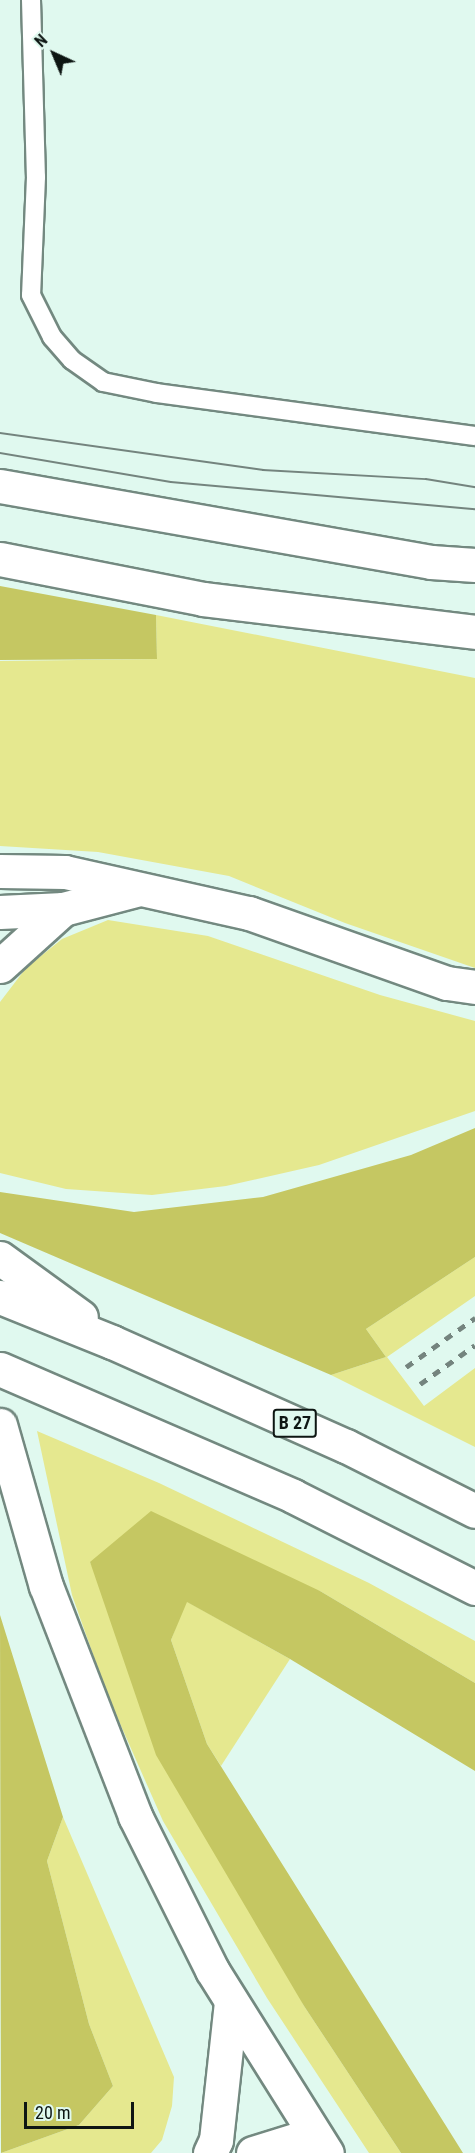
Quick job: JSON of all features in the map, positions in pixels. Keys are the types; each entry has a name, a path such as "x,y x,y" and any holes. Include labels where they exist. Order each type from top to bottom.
{"main road":[{"path":"0,486 431,562 475,565"},
{"path":"0,559 203,599 475,632"},
{"path":"0,871 65,872 249,913 447,983 475,987"},
{"path":"0,912 63,909 141,889"},
{"path":"0,966 63,909"},
{"path":"0,1258 112,1342"},
{"name":"B 27","path":"0,1297 112,1342 346,1446 475,1511"},
{"path":"8,1375 293,1496 475,1588"},
{"path":"0,1425 32,1538 64,1638 135,1816 187,1925 231,2003 321,2144"},
{"path":"210,2153 216,2140 231,2003"},
{"path":"253,2153 321,2144"},
{"path":"285,2153 321,2144"}],"lane":[{"path":"31,0 36,177 31,295 52,337 72,360 103,382 157,393 475,436"}],"green space":[{"path":"156,615 475,678 475,968 345,923 229,876 98,852 0,846 0,661 157,659"},
{"path":"108,920 208,936 380,995 475,1021 475,1111 319,1165 226,1186 152,1195 66,1189 0,1173 0,1002 26,968 62,939"},
{"path":"475,1257 475,1296 387,1357 424,1406 475,1368 475,1447 331,1375 386,1357 366,1329"},
{"path":"37,1431 159,1483 369,1583 475,1641 475,1683 320,1591 90,1562 304,2006 401,2153 369,2153 267,1998 163,1821 107,1694 72,1595"},
{"path":"186,1601 290,1659 221,1766 207,1744 171,1640"},
{"path":"63,1817 174,2077 172,2106 162,2140 151,2153 1,2153 79,2125 113,2086 89,2024 47,1861"}],"shaded area":[{"path":"0,586 156,615 157,659 0,660"},
{"path":"475,1128 475,1257 366,1329 386,1357 331,1375 0,1233 0,1192 134,1212 263,1197 411,1155"},
{"path":"151,1511 320,1591 475,1683 475,1771 290,1659 187,1602 171,1640 207,1744 463,2153 401,2153 304,2006 156,1755 90,1562"},
{"path":"0,1615 63,1817 47,1861 89,2024 113,2086 79,2125 1,2153"}],"tram line":[{"path":"0,433 263,470 426,479 475,487"},
{"path":"0,453 171,482 475,509"}],"railway":[{"path":"406,1367 475,1318"},
{"path":"420,1384 475,1345"}]}
